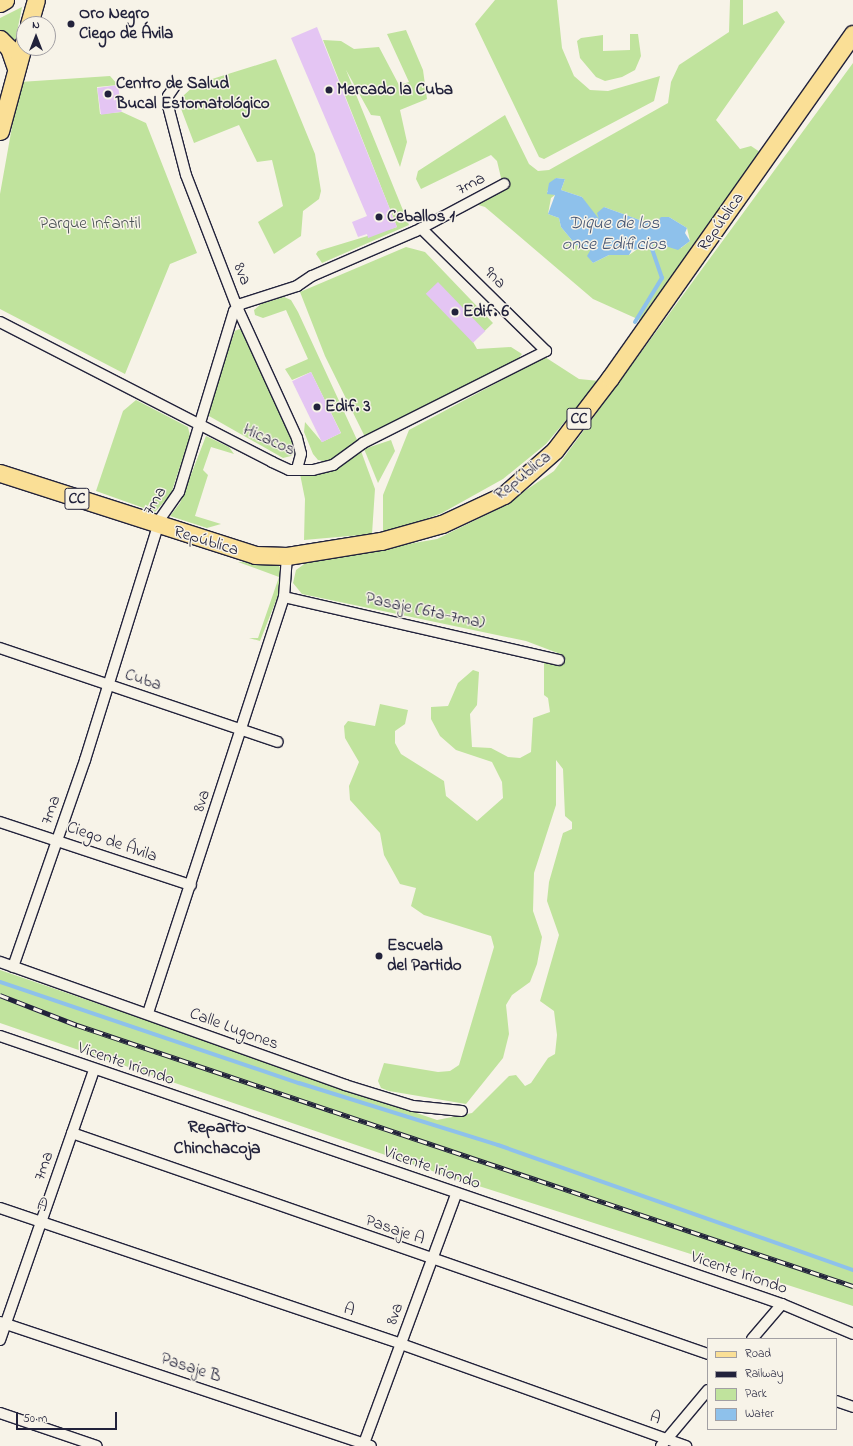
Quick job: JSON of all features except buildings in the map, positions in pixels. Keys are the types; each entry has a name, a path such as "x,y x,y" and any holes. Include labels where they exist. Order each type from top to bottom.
{"main road":[{"path":"0,3 5,0"},
{"path":"31,16 36,0"},
{"name":"República","path":"0,472 233,550 287,556 381,541 442,524 504,495 555,450 853,34"},
{"path":"0,39 9,48 16,68"},
{"path":"0,131 20,56"}],"street":[{"name":"8va","path":"175,86 168,96 172,127 186,175 237,307 297,438 301,454 297,469"},
{"name":"7ma","path":"13,967 108,685 162,514 179,492 198,424 237,307 297,286 421,228 504,184"},
{"name":"9na","path":"421,228 546,351"},
{"name":"Hicacos","path":"0,322 289,470 333,465 363,443 546,351"},
{"name":"8va","path":"148,1013 284,597 287,556"},
{"name":"Pasaje (6ta-7ma)","path":"284,597 559,660"},
{"name":"Cuba","path":"0,648 277,742"},
{"name":"Ciego de Ávila","path":"0,822 191,885"},
{"name":"Calle Lugones","path":"0,962 69,989 148,1013 345,1085 413,1106 462,1111"},
{"name":"Vicente Iriondo","path":"0,1036 94,1070 782,1304 853,1334"},
{"name":"7ma","path":"0,1340 3,1323 41,1222 94,1070"},
{"name":"Pasaje A","path":"72,1133 432,1260 707,1354"},
{"name":"8va","path":"366,1445 456,1194"},
{"name":"A","path":"0,1208 401,1344 664,1442 686,1446"},
{"path":"753,1338 782,1304"},
{"name":"Pasaje B","path":"3,1323 366,1445"},
{"path":"664,1442 707,1391"},
{"path":"837,1401 853,1407"},
{"path":"0,1413 97,1446"}],"green space":[{"path":"495,0 557,0 562,48 574,76 590,90 608,91 660,76 654,101 544,159 539,157 475,24"},
{"path":"730,0 743,0 743,25 777,11 785,22 716,120 740,149 751,146 763,154 642,321 593,299 485,207 475,204 510,183 502,182 497,161 491,155 421,189 416,179 418,171 505,115 529,164 538,171 549,170 668,103 671,82 679,65 729,32","holes":["556,178 565,179 561,190 582,197 593,216 600,220 604,207 645,222 656,224 669,217 687,228 690,241 681,248 649,241 629,255 609,255 593,263 588,256 591,249 576,245 561,227 559,218 548,214 551,198 555,195 547,192"]},
{"path":"22,7 20,16 16,16 16,37 14,47 0,34 0,18"},
{"path":"406,30 423,70 427,99 400,110 407,142 400,167 380,116 371,115 346,70 409,225 322,263 316,254 318,251 397,227 323,40 341,41 354,49 379,47 399,85 409,82 387,34"},
{"path":"630,34 638,34 641,56 635,70 622,77 605,81 596,77 580,58 577,41 581,38 603,35 603,51 630,50"},
{"path":"276,59 315,154 321,191 319,199 303,211 301,236 274,254 258,222 283,206 272,160 257,162 239,125 194,143 180,106 183,96 196,84"},
{"path":"853,63 853,1306 438,1173 0,1023 0,970 437,1120 472,1113 509,1076 516,1075 525,1086 531,1083 548,1058 555,1054 557,1035 554,1011 540,1001 559,935 547,901 549,882 563,833 572,829 572,822 565,816 563,769 556,760 556,805 534,873 533,911 542,937 537,964 530,982 512,995 506,1005 509,1034 503,1058 466,1104 389,1091 381,1088 378,1081 384,1063 438,1072 450,1071 459,1065 494,947 491,936 424,915 411,906 416,888 400,884 384,855 380,833 350,800 349,786 359,762 345,738 344,726 348,721 375,726 380,704 408,710 405,724 395,731 395,743 401,754 444,781 446,796 477,821 503,798 502,782 492,762 456,750 440,736 431,719 431,707 448,706 458,683 473,670 479,672 477,705 470,714 472,747 491,748 508,757 520,758 531,752 533,718 550,712 548,698 544,695 544,659 563,664 563,655 526,641 302,594 293,583 296,570 307,562 437,539 500,508 554,471"},
{"name":"Parque Infantil","path":"110,76 118,85 97,87 100,114 122,112 146,123 197,253 170,264 125,374 0,309 0,194 20,82"},
{"path":"406,247 425,252 493,323 473,342 477,349 511,347 522,354 514,364 365,437 325,356 300,292"},
{"path":"284,297 291,300 298,312 358,442 329,462 318,460 313,454 304,432 305,422 322,442 341,433 311,372 292,380 285,369 308,359 286,310 263,318 255,315 254,310 261,304"},
{"path":"239,329 243,330 294,443 296,451 291,456 283,458 209,416 210,398 235,331"},
{"path":"545,357 579,379 599,381 546,444 503,479 442,513 383,535 383,495 409,430"},
{"path":"136,400 188,427 190,436 171,494 155,512 96,491 123,411"},
{"path":"206,436 229,447 234,454 211,447 203,470 208,475 195,516 221,524 207,528 170,516 180,503"},
{"path":"391,440 395,451 378,483 364,449"},
{"path":"361,451 375,489 372,534 304,540 305,499 300,474"},
{"path":"238,562 277,563 282,571 281,588 260,641 249,638 258,638 279,577"}],"water":[{"name":"Dique de los once Edificios","path":"556,178 565,179 561,190 582,197 599,219 597,213 604,207 645,222 656,223 661,217 669,217 687,228 685,233 690,241 678,250 649,241 645,248 632,250 629,255 609,255 593,263 587,256 591,249 576,245 561,227 559,218 548,214 555,195 547,194 549,183"}],"waterway":[{"path":"635,322 662,278 649,241"},
{"path":"0,982 299,1083 498,1145 853,1270"}],"railway":[{"path":"0,995 77,1025 853,1286"}],"place":[{"name":"Oro Negro Ciego de Ávila","path":"71,24"},
{"name":"Mercado la Cuba","path":"329,90"},
{"name":"Centro de Salud Bucal Estomatológico","path":"108,94"},
{"name":"Ceballos 1","path":"379,217"},
{"name":"Edif. 6","path":"455,312"},
{"name":"Edif. 3","path":"317,407"},
{"name":"Escuela del Partido","path":"379,956"}],"district":[{"name":"Reparto Chinchacoja","path":"217,1139"}]}
